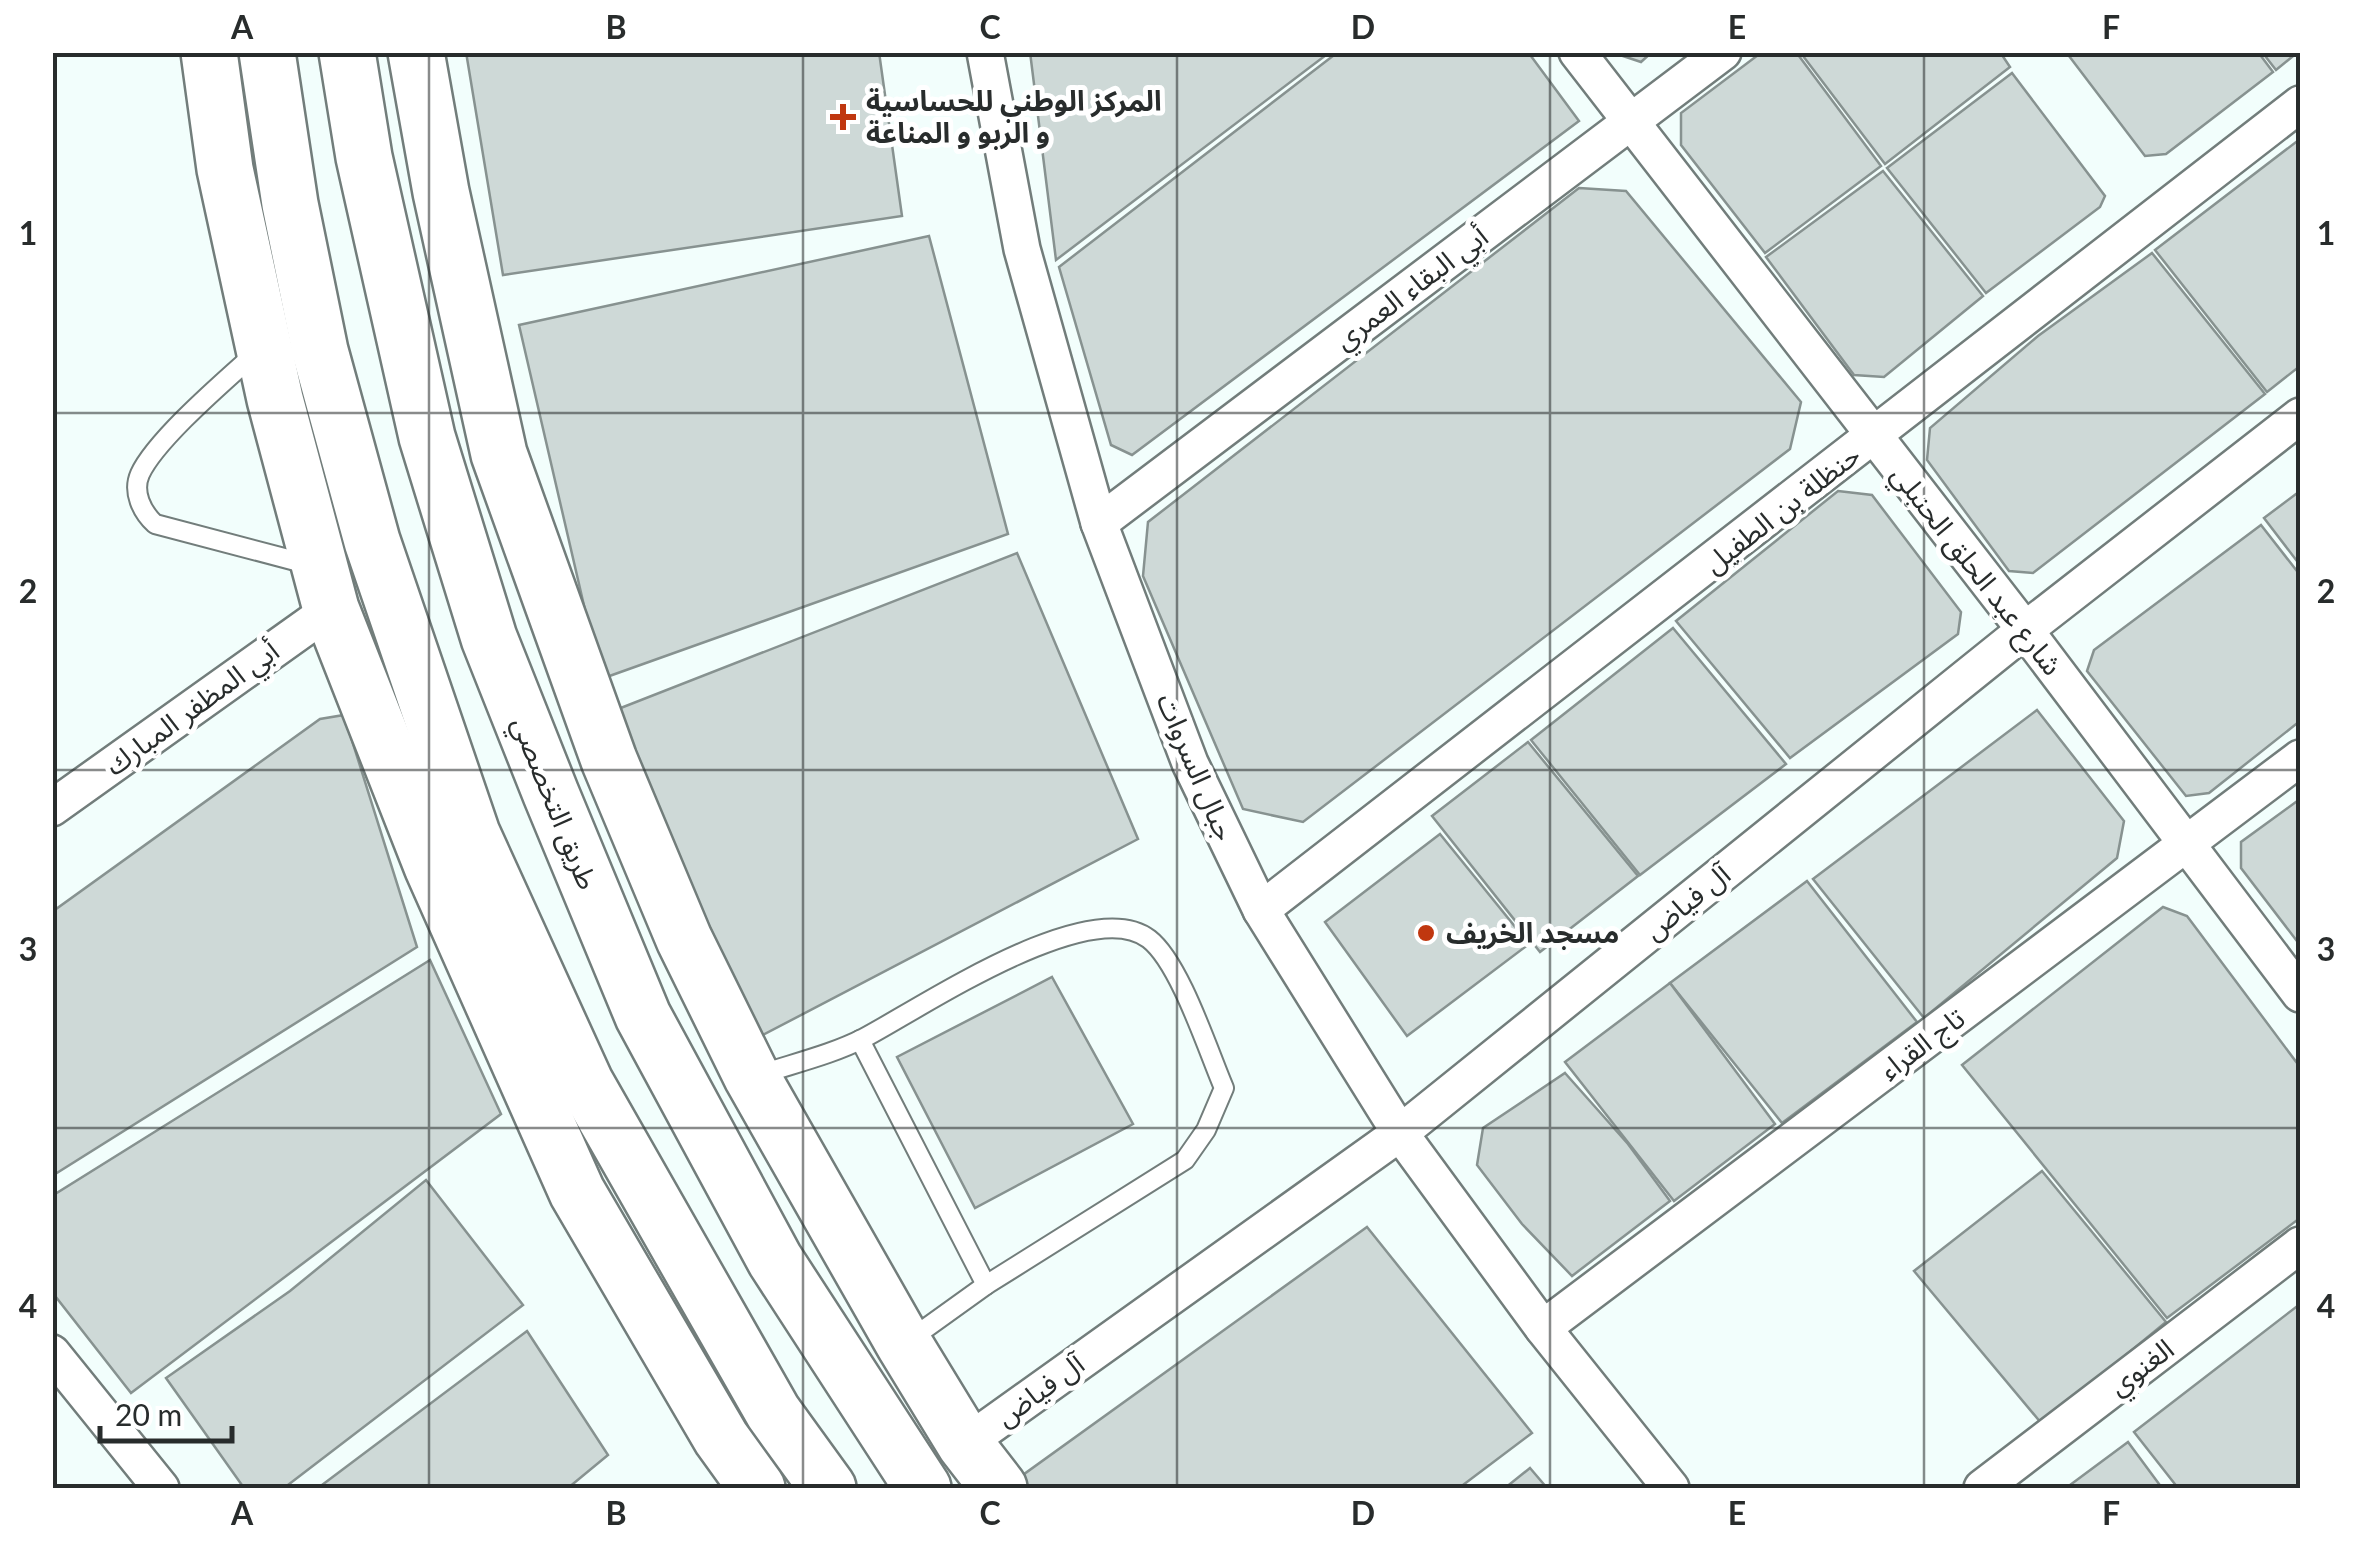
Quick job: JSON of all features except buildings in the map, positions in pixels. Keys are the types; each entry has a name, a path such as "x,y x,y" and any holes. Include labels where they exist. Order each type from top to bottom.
{"main road":[{"path":"209,52 225,169 275,398 326,590 432,866 577,1192 721,1438 756,1488"},
{"path":"267,52 290,204 320,351 372,541 472,834 585,1082 772,1412 828,1488"},
{"name":"طريق التخصصي","path":"348,52 364,157 427,437 490,638 544,776 643,1016 775,1260 923,1488"},
{"path":"416,52 441,192 499,454 609,760 684,939 752,1077 904,1344 965,1444 999,1488"}],"street":[{"name":"جبال السروات","path":"986,52 1022,249 1098,523 1190,763 1261,910 1400,1133 1542,1328 1671,1488"},
{"name":"شارع عبد الحلق الحنبلي","path":"1577,52 2300,994"},
{"name":"أبي البقاء العمري","path":"1098,523 1723,52"},
{"name":"حنظلة بن الطفيل","path":"1261,910 2300,104"},
{"name":"آل فياض","path":"965,1444 1400,1133 2024,630 2300,416"},
{"name":"أبي المظفر المبارك","path":"52,808 326,590"},
{"name":"تاج القراء","path":"1542,1328 2300,758"},
{"name":"الغنوي","path":"1982,1488 2300,1245"},
{"path":"52,1354 161,1488"}],"lane":[{"path":"252,292 250,358 208,395 149,461 139,476 140,500 144,514 155,524 296,558 326,590"},
{"path":"752,1077 860,1040 958,983 1054,939 1084,931 1123,928 1136,933 1149,939 1174,970 1224,1088 1206,1130 1185,1160 986,1285 904,1344"},
{"path":"860,1040 986,1285"}],"place":[{"name":"المركز الوطني للحساسية و الربو و المناعة","path":"843,117"},
{"name":"مسجد الخريف","path":"1426,933"}]}
